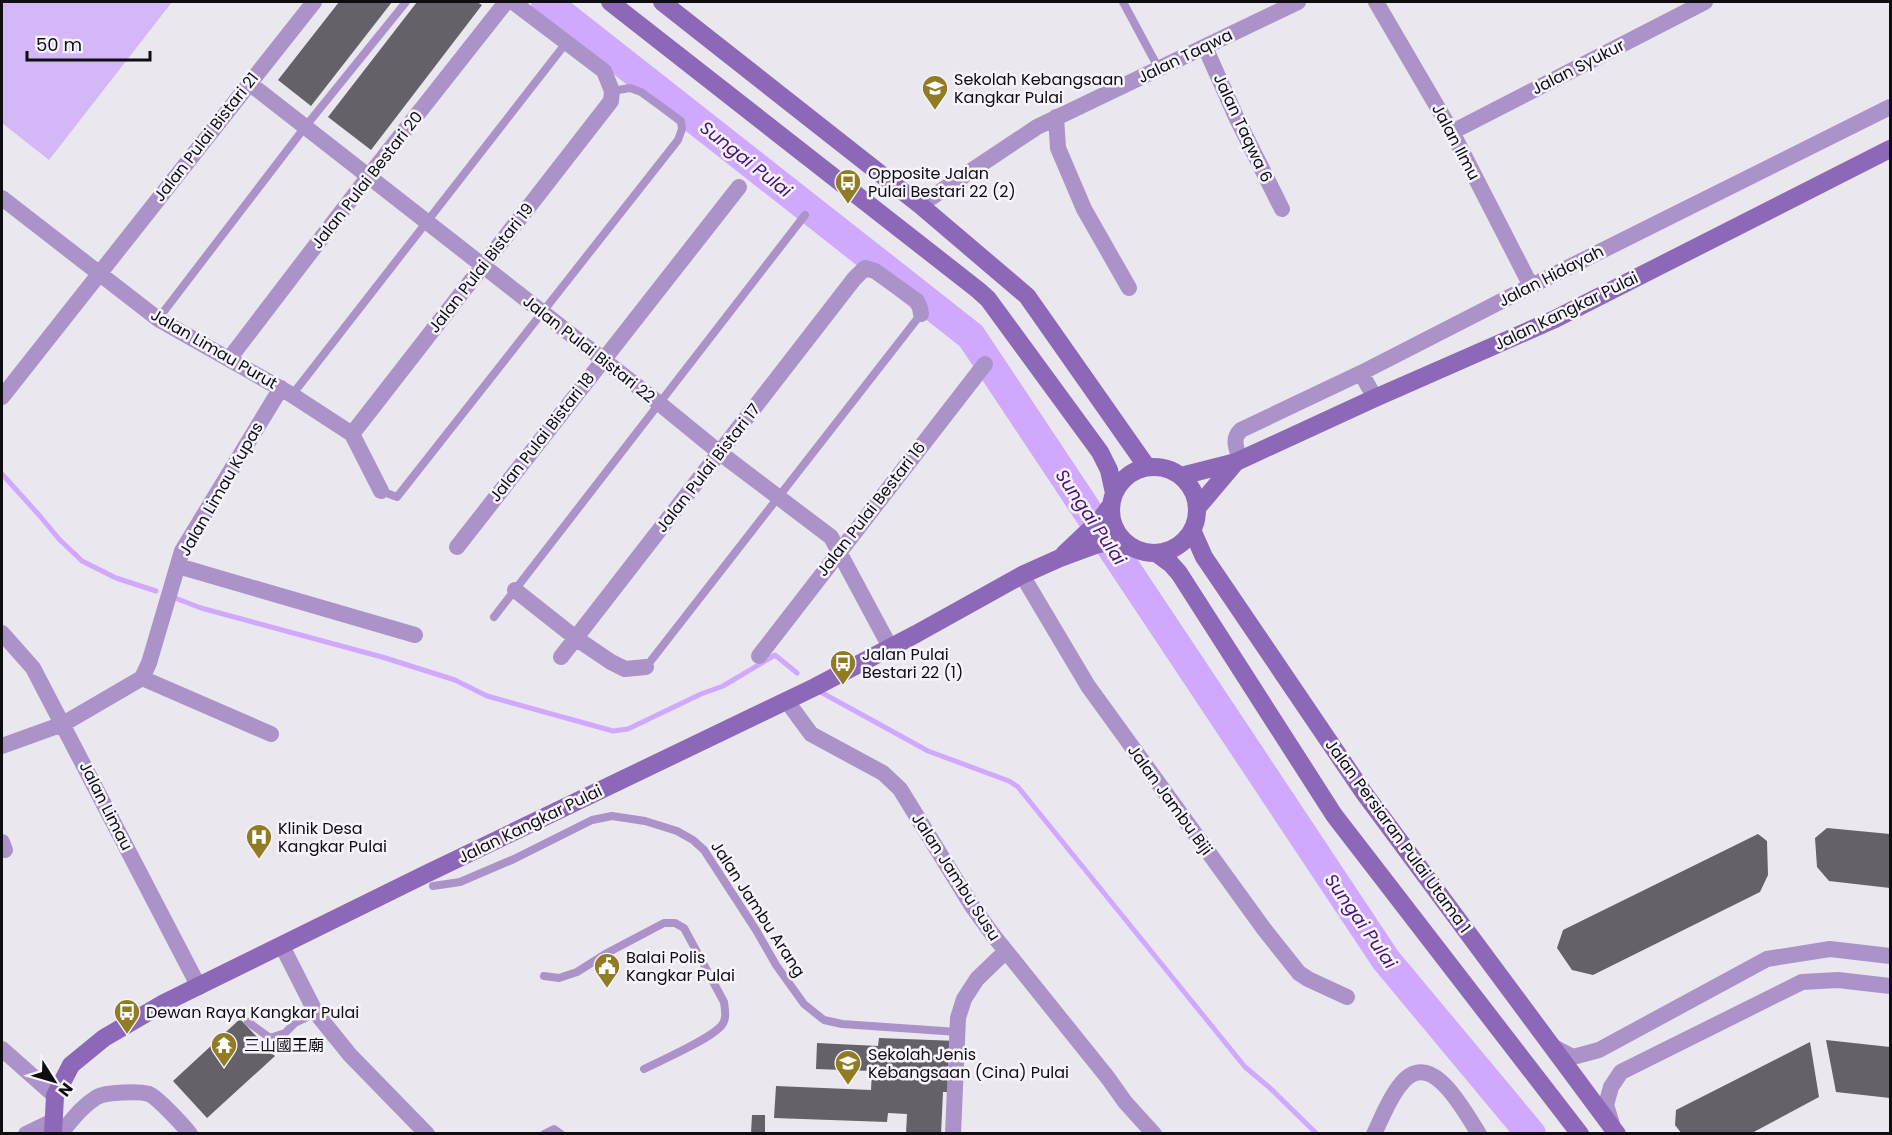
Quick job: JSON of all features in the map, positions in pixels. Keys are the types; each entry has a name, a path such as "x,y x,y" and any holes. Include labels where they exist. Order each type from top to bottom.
{"main road":[{"path":"610,2 988,299 1100,452 1109,470 1113,499 1111,518 1115,530 1132,548"},
{"path":"662,2 920,205 1028,296 1147,467"},
{"name":"Jalan Kangkar Pulai","path":"1181,476 1238,461 1555,319 1890,149"},
{"name":"Jalan Kangkar Pulai","path":"1197,508 1238,461"},
{"path":"1100,534 1140,551 1156,553 1178,546 1192,530 1197,508 1192,489 1181,476 1170,470 1147,467 1133,472 1122,481 1113,499"},
{"name":"Jalan Kangkar Pulai","path":"55,1129 55,1096 70,1065 104,1038 164,1003 786,700 890,647 1022,575 1060,558 1100,534 1113,499"},
{"name":"Jalan Persiaran Pulai Utama 1","path":"1192,530 1204,557 1364,793 1615,1131"},
{"name":"Jalan Persiaran Pulai Utama 1","path":"1156,553 1179,573 1334,815 1580,1134"}],"street":[{"name":"Jalan Pulai Bistari 21","path":"2,397 314,2"},
{"name":"Jalan Pulai Bestari 20","path":"229,358 506,2"},
{"path":"513,2 604,71 612,96"},
{"name":"Jalan Taqwa","path":"920,205 1037,127 1298,2"},
{"name":"Jalan Ilmu","path":"1376,2 1452,132 1531,286"},
{"name":"Jalan Syukur","path":"1452,132 1705,2"},
{"name":"Jalan Taqwa 6","path":"1205,47 1237,119 1282,209"},
{"name":"Jalan Pulai Bistari 22","path":"249,83 720,453 831,537 890,647"},
{"name":"Jalan Pulai Bistari 19","path":"352,434 612,96"},
{"name":"Jalan Hidayah","path":"1238,461 1234,441 1236,434 1241,430 1361,373 1890,108"},
{"path":"1056,117 1058,148 1084,209 1129,288"},
{"name":"Jalan Pulai Bistari 18","path":"457,547 739,187"},
{"name":"Jalan Limau Purut","path":"2,198 158,319 287,392 352,434 381,490"},
{"name":"Jalan Pulai Bistari 17","path":"561,657 854,279 865,268 875,271 917,301 921,314"},
{"name":"Jalan Pulai Bestari 16","path":"759,656 985,364"},
{"path":"1361,373 1375,398"},
{"name":"Jalan Limau Kupas","path":"142,678 149,663 182,550 287,392"},
{"path":"178,566 415,635"},
{"name":"Jalan Jambu Biji","path":"1022,575 1088,686 1264,928 1299,973 1347,997"},
{"path":"515,590 577,639 611,662 625,669 646,666"},
{"name":"Jalan Limau","path":"2,633 33,668 199,987"},
{"path":"2,746 63,724 142,678 271,734"},
{"name":"Jalan Jambu Susu","path":"786,700 811,734 883,773 900,789 972,906 1125,1102 1154,1134"},
{"path":"282,946 316,1012 350,1055 427,1134"},
{"path":"1552,1046 1573,1056 1599,1050 1767,959 1830,949 1890,956"},
{"path":"953,1134 958,1018 964,999 977,979 1006,951"},
{"path":"1794,954 1802,982"},
{"path":"1615,1131 1606,1105 1611,1087 1622,1072 1802,982 1839,980 1890,986"},
{"path":"2,1049 55,1096"},
{"path":"1374,1134 1400,1084 1412,1072 1421,1071 1432,1074 1441,1082 1479,1134"},
{"path":"26,1134 55,1129 100,1095 122,1093 150,1095 183,1124 190,1134"}],"lane":[{"path":"158,319 305,127 406,2"},
{"path":"1123,2 1159,69"},
{"path":"287,392 566,43"},
{"path":"381,490 397,497 678,140 682,129 681,121 641,92 630,88 612,96"},
{"path":"494,617 805,215"},
{"path":"646,666 921,314"},
{"name":"Jalan Jambu Arang","path":"433,886 460,882 592,820 612,816 645,821 677,831 693,840 704,850 776,965 804,1004 824,1020 842,1024 958,1032"},
{"path":"544,976 559,978 577,972 607,953 664,923 675,923 684,928 724,1002 726,1016 722,1024 711,1034 644,1069"},
{"path":"248,1022 270,1038 285,1033 295,1023 316,1012"},
{"path":"544,1134 554,1129 561,1134"}],"shaded area":[{"path":"2,2 172,2 49,160 2,123"}],"building":[{"path":"339,2 392,2 311,106 278,80"},
{"path":"417,2 477,2 482,5 371,150 328,117"},
{"path":"1827,828 1890,834 1890,888 1829,881 1817,867 1815,838"},
{"path":"1758,834 1767,841 1768,875 1760,892 1593,975 1572,970 1557,948 1563,930"},
{"name":"三山國王廟","path":"240,1019 275,1056 207,1118 173,1081"},
{"path":"879,1038 957,1041 954,1092 943,1092 941,1134 906,1134 907,1114 888,1113 887,1122 774,1118 776,1086 871,1090 872,1071 816,1069 817,1043 878,1046"},
{"path":"1826,1040 1890,1047 1890,1098 1836,1092"},
{"path":"1810,1042 1819,1097 1750,1134 1682,1134 1675,1125 1676,1110"},
{"path":"752,1115 765,1115 765,1133 751,1133"}],"waterway":[{"name":"Sungai Pulai","path":"546,2 971,336 1386,960 1531,1134"},
{"path":"2,474 59,539 82,561 116,578 156,591"},
{"path":"175,598 201,608 382,657 455,680 487,696 613,731 628,729 723,686 775,655 797,673"},
{"path":"817,690 928,751 1009,781 1018,787 1245,1067 1317,1134"}],"place":[{"name":"Sekolah Kebangsaan Kangkar Pulai","path":"935,111"},
{"name":"Opposite Jalan Pulai Bestari 22 (2)","path":"848,205"},
{"name":"Jalan Pulai Bestari 22 (1)","path":"843,686"},
{"name":"Klinik Desa Kangkar Pulai","path":"259,860"},
{"name":"Balai Polis Kangkar Pulai","path":"607,989"},
{"name":"Dewan Raya Kangkar Pulai","path":"127,1035"},
{"name":"三山國王廟","path":"224,1068"},
{"name":"Sekolah Jenis Kebangsaan (Cina) Pulai","path":"848,1086"}]}
